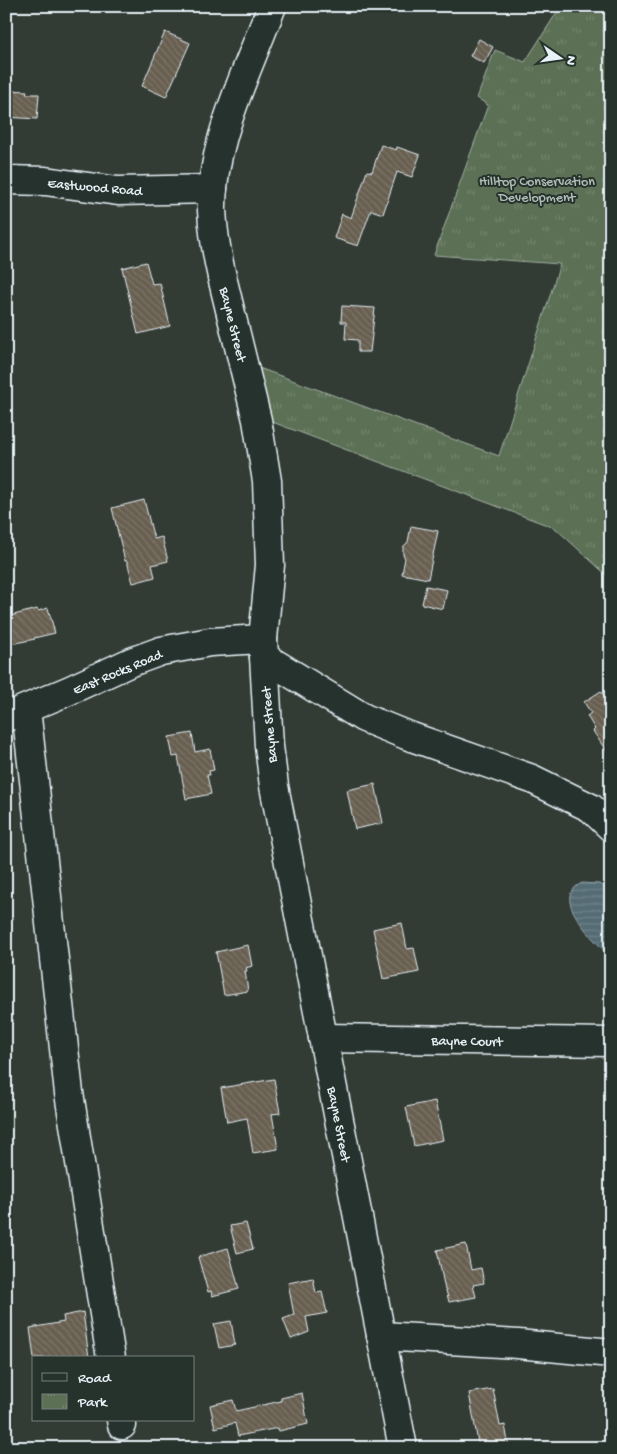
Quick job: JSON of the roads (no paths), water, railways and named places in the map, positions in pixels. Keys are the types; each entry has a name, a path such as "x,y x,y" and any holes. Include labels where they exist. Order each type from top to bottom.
{"street":[{"name":"Bayne Street","path":"272,6 227,122 218,160 212,209 217,255 257,420 267,481 270,565 263,648 269,746 274,786 403,1448"},
{"name":"Eastwood Road","path":"6,180 45,182 118,191 213,189"},
{"name":"East Rocks Road","path":"16,713 131,662 161,651 210,642 263,648"},
{"path":"263,648 364,718 406,735 532,779 591,808 611,827"},
{"path":"16,713 69,1093 111,1356"},
{"name":"Bayne Court","path":"323,1038 611,1042"},
{"path":"381,1336 518,1344 611,1353"}],"water":[{"path":"582,883 599,884 611,891 611,957 583,927 572,908 571,893 574,888"}],"park label":[{"name":"Hilltop Conservation Development","path":"537,188"}]}
